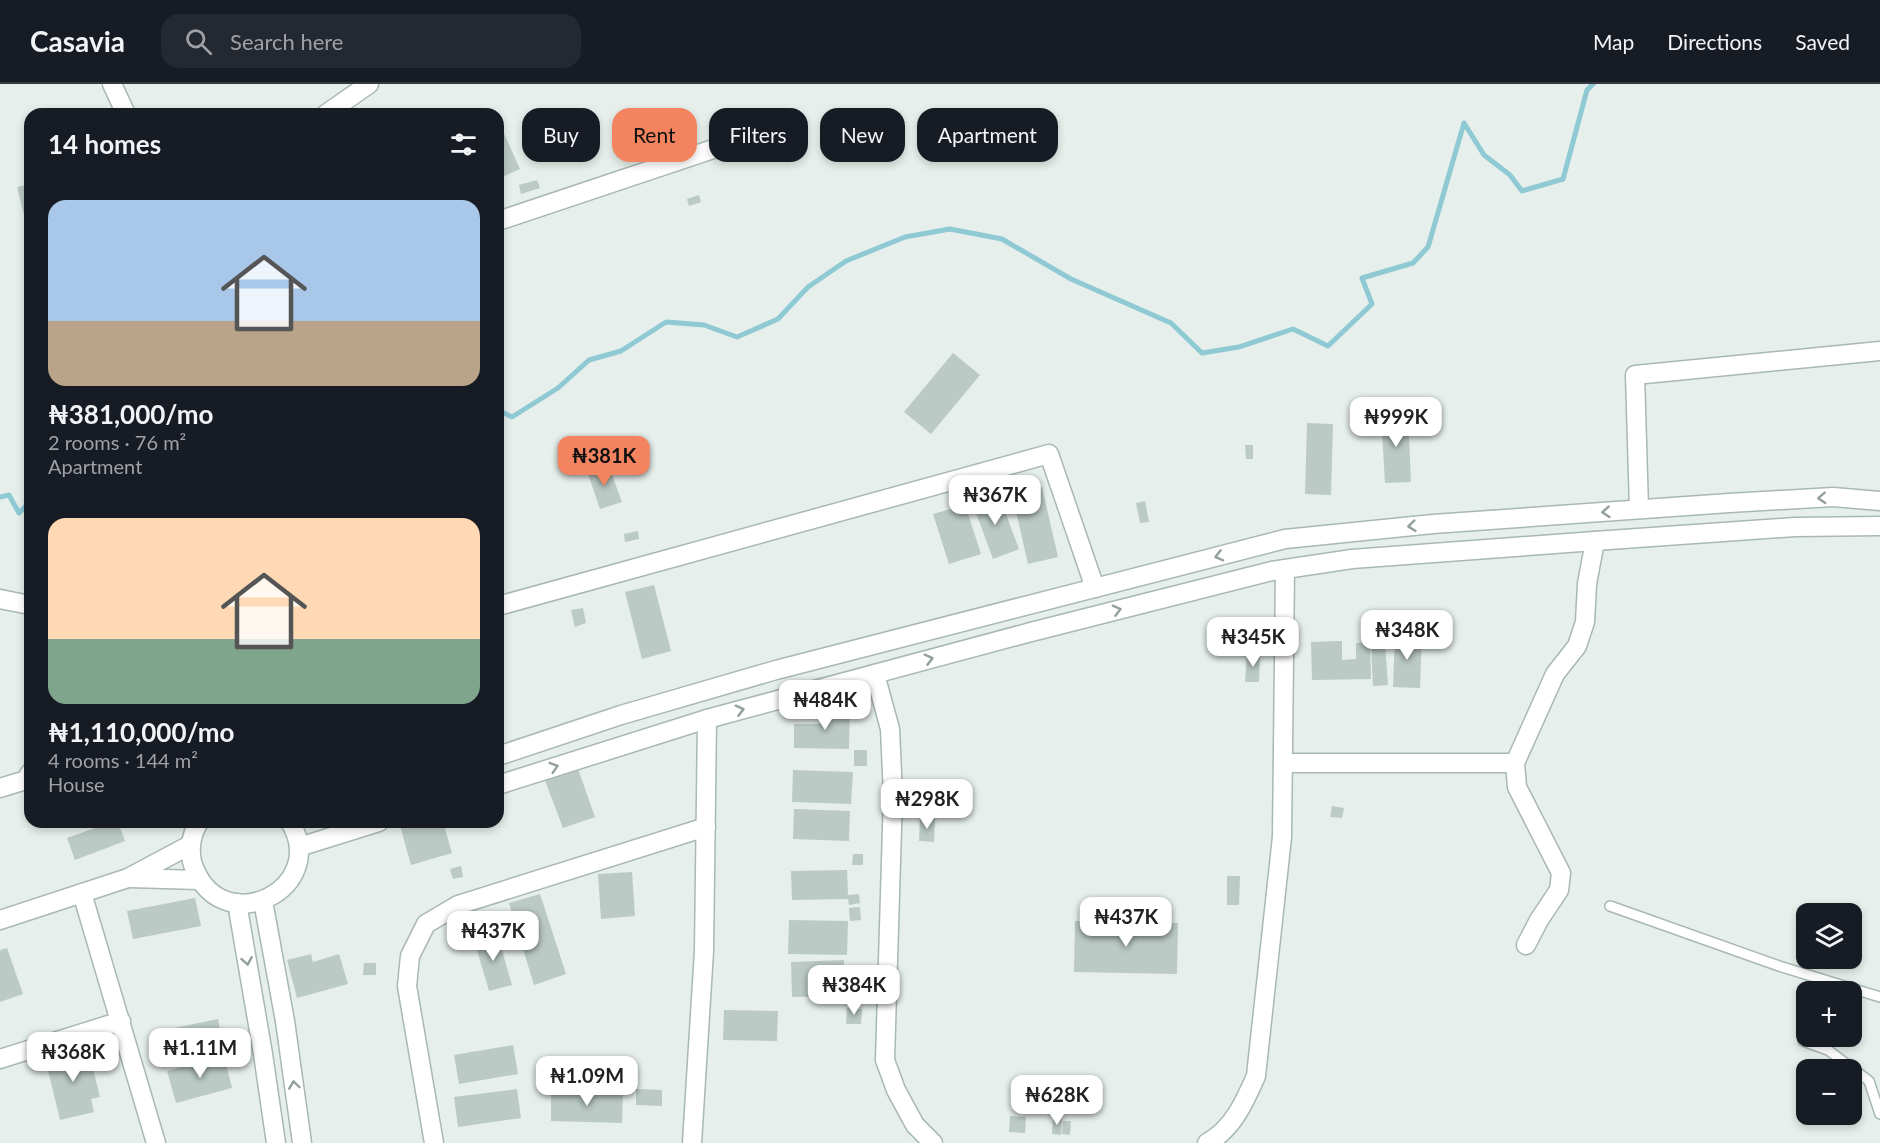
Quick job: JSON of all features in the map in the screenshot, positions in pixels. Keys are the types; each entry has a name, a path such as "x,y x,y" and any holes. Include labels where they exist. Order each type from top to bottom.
{"street":[{"path":"112,84 123,108"},
{"path":"335,108 369,84"},
{"path":"504,219 709,150"},
{"path":"1639,509 1635,375 1880,351"},
{"path":"504,604 1049,454 1095,588"},
{"path":"504,754 621,715 776,670 1285,539 1433,524 1639,509 1833,497 1880,501"},
{"path":"504,782 707,719 1031,632 1285,569 1352,559 1595,541 1795,527 1880,526"},
{"path":"1526,945 1539,920 1559,891 1561,873 1517,787 1515,763 1555,674 1577,646 1585,622 1587,584 1595,541"},
{"path":"1207,1143 1218,1137 1242,1107 1256,1076 1282,837 1285,569"},
{"path":"0,599 24,604"},
{"path":"875,674 890,729 893,795 885,1060 896,1090 915,1125 933,1143"},
{"path":"692,1143 704,951 707,719"},
{"path":"1283,763 1515,763"},
{"path":"0,788 24,781"},
{"path":"434,1143 407,986 410,956 426,924 458,904 706,827"},
{"path":"196,828 190,845 192,863 199,880 212,893 228,902 246,904 263,901 278,892 290,880 297,864 299,847 294,828"},
{"path":"299,847 360,828"},
{"path":"0,920 128,878 190,845"},
{"path":"128,878 199,880"},
{"path":"82,893 156,1143"},
{"path":"263,901 285,1021 302,1143"},
{"path":"237,903 276,1143"},
{"path":"0,1059 121,1021"}],"lane":[{"path":"1610,906 1779,966 1880,997"},
{"path":"1820,1047 1828,1050 1869,1082 1880,1114"}],"building":[{"path":"504,133 520,169 504,176"},
{"path":"537,180 540,188 521,194 519,185"},
{"path":"24,185 24,215 17,187"},
{"path":"699,195 701,202 689,206 687,199"},
{"path":"953,353 980,375 931,434 904,412"},
{"path":"1408,414 1411,482 1385,483 1381,415"},
{"path":"1307,423 1333,424 1331,495 1305,494"},
{"path":"1245,445 1253,445 1253,459 1246,459"},
{"path":"608,464 622,502 600,509 587,471"},
{"path":"1042,487 1058,557 1028,564 1012,494"},
{"path":"961,492 981,554 949,564 933,514 954,508 950,496"},
{"path":"998,493 1019,549 993,559 972,502"},
{"path":"1145,501 1149,522 1140,523 1136,503"},
{"path":"638,531 639,539 625,542 624,534"},
{"path":"654,585 671,651 642,659 625,592"},
{"path":"583,608 586,623 575,627 571,610"},
{"path":"1395,634 1422,635 1420,688 1393,687"},
{"path":"1342,641 1342,660 1356,659 1356,643 1370,642 1371,679 1312,680 1311,642"},
{"path":"1385,643 1388,685 1373,686 1371,644"},
{"path":"1247,653 1260,654 1259,682 1245,682"},
{"path":"820,707 850,707 849,749 794,748 794,724 820,724"},
{"path":"854,750 867,750 867,766 854,766"},
{"path":"577,766 595,817 563,828 544,778"},
{"path":"793,770 853,772 851,804 792,802"},
{"path":"1332,806 1344,808 1342,818 1330,817"},
{"path":"794,809 850,811 849,841 793,839"},
{"path":"920,819 935,819 934,842 919,841"},
{"path":"95,828 120,828 125,841 75,860 67,838"},
{"path":"401,828 445,828 452,853 411,865"},
{"path":"853,854 863,854 863,865 852,865"},
{"path":"461,866 463,877 453,879 450,869"},
{"path":"847,870 848,895 859,894 860,903 849,905 848,899 792,900 791,871"},
{"path":"632,872 635,916 601,919 598,874"},
{"path":"1227,876 1240,876 1239,905 1227,905"},
{"path":"540,894 566,974 534,985 509,903"},
{"path":"195,898 201,926 133,939 127,911"},
{"path":"860,907 861,920 850,921 849,908"},
{"path":"789,920 848,921 847,955 788,954"},
{"path":"1075,921 1178,923 1177,974 1074,972"},
{"path":"497,933 512,985 489,991 474,940"},
{"path":"7,948 23,994 0,1002 0,950"},
{"path":"311,954 313,962 339,954 348,984 297,998 287,960"},
{"path":"844,960 845,996 792,997 791,962"},
{"path":"364,963 376,963 376,975 363,975"},
{"path":"860,976 874,977 873,992 860,991"},
{"path":"847,1008 862,1009 861,1024 846,1024"},
{"path":"724,1010 778,1011 777,1041 723,1040"},
{"path":"218,1019 224,1050 162,1062 156,1032"},
{"path":"513,1045 518,1074 459,1084 454,1055"},
{"path":"88,1048 100,1097 91,1099 94,1112 60,1120 45,1058"},
{"path":"224,1056 232,1088 176,1103 167,1071"},
{"path":"517,1089 521,1118 458,1127 454,1097"},
{"path":"636,1089 662,1090 662,1106 636,1105"},
{"path":"551,1092 623,1094 622,1123 551,1121"},
{"path":"1010,1116 1026,1117 1025,1133 1009,1132"},
{"path":"1053,1117 1062,1118 1061,1135 1052,1134"},
{"path":"1063,1121 1071,1121 1070,1135 1062,1134"}],"waterway":[{"path":"504,413 512,417 558,388 589,360 621,351 666,322 704,325 737,337 778,319 808,287 846,261 905,237 950,229 1002,239 1071,279 1171,323 1202,353 1239,347 1293,329 1328,346 1372,304 1362,278 1413,263 1428,247 1464,123 1484,155 1510,175 1522,191 1563,179 1587,90 1593,84"},
{"path":"0,497 9,495 19,513 24,508"}]}
